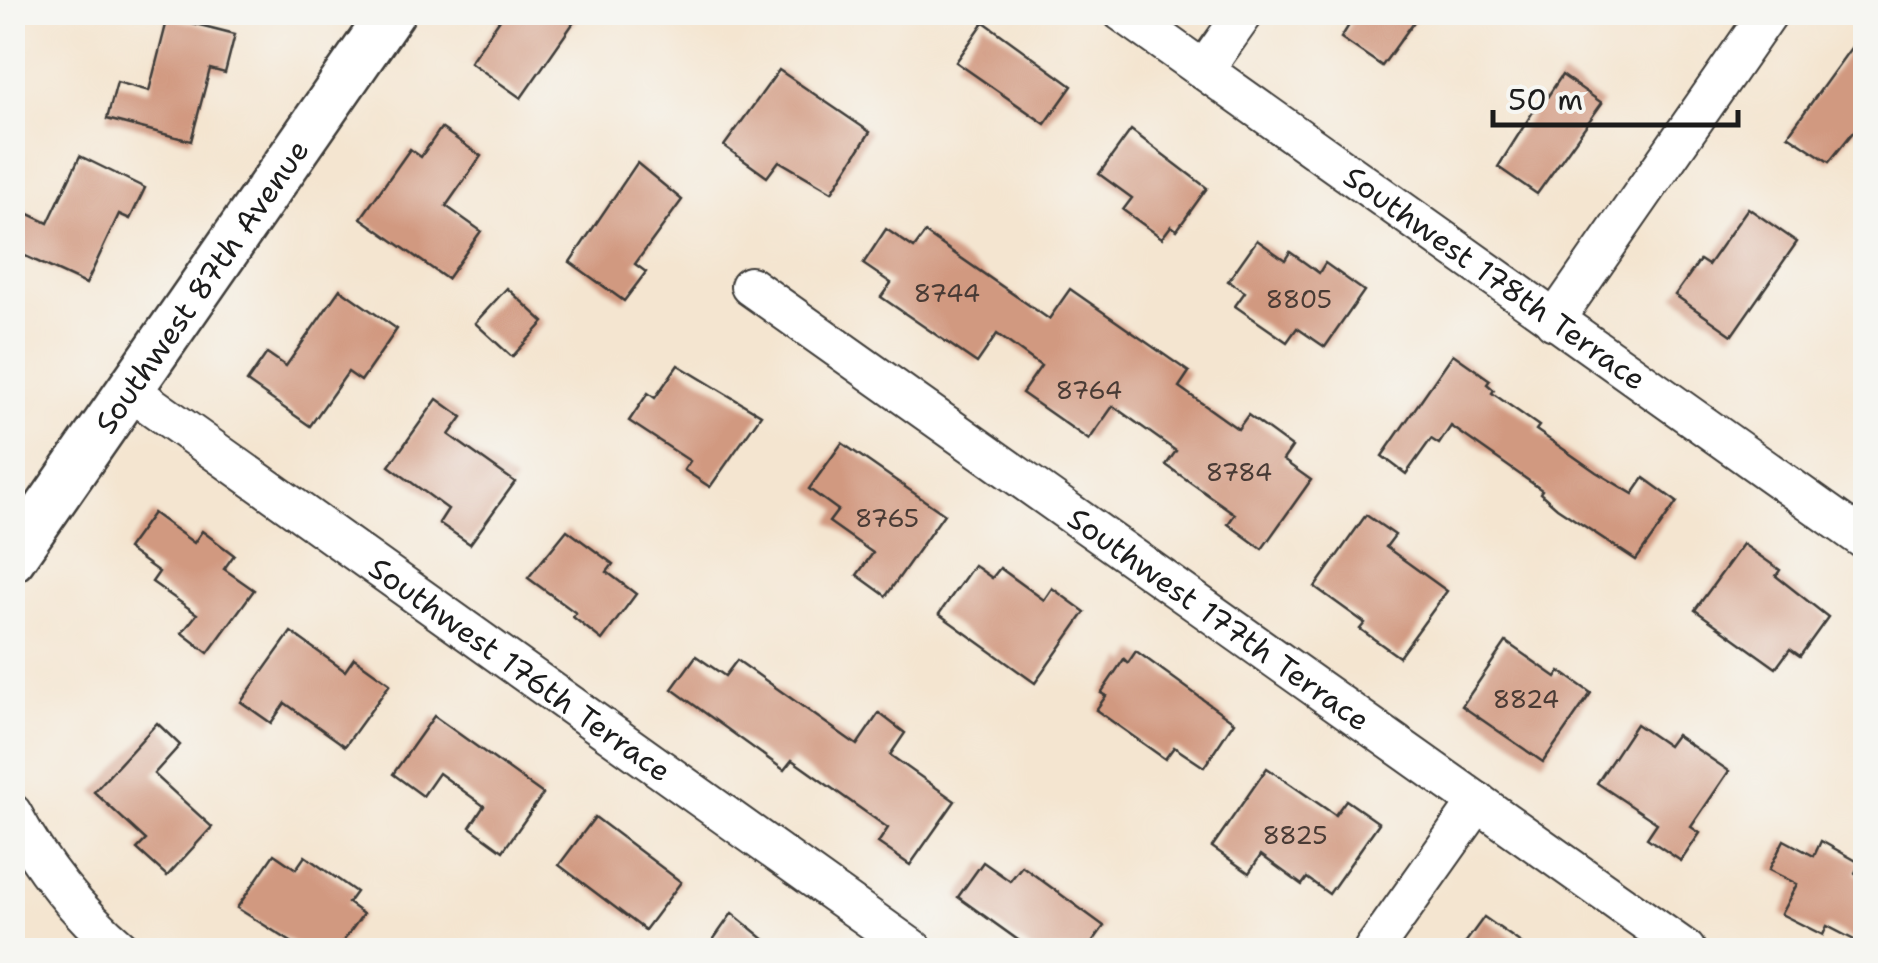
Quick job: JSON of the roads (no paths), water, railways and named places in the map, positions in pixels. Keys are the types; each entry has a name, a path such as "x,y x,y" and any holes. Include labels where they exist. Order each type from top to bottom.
{"street":[{"name":"Southwest 87th Avenue","path":"12,559 392,12"},
{"name":"Southwest 178th Terrace","path":"1122,12 1866,541"},
{"path":"1204,70 1245,12"},
{"path":"1554,320 1769,12"},
{"name":"Southwest 177th Terrace","path":"750,286 1686,950"},
{"name":"Southwest 176th Terrace","path":"128,389 914,950"},
{"path":"1373,950 1478,802"},
{"path":"12,813 42,865 70,900 122,950"}]}
